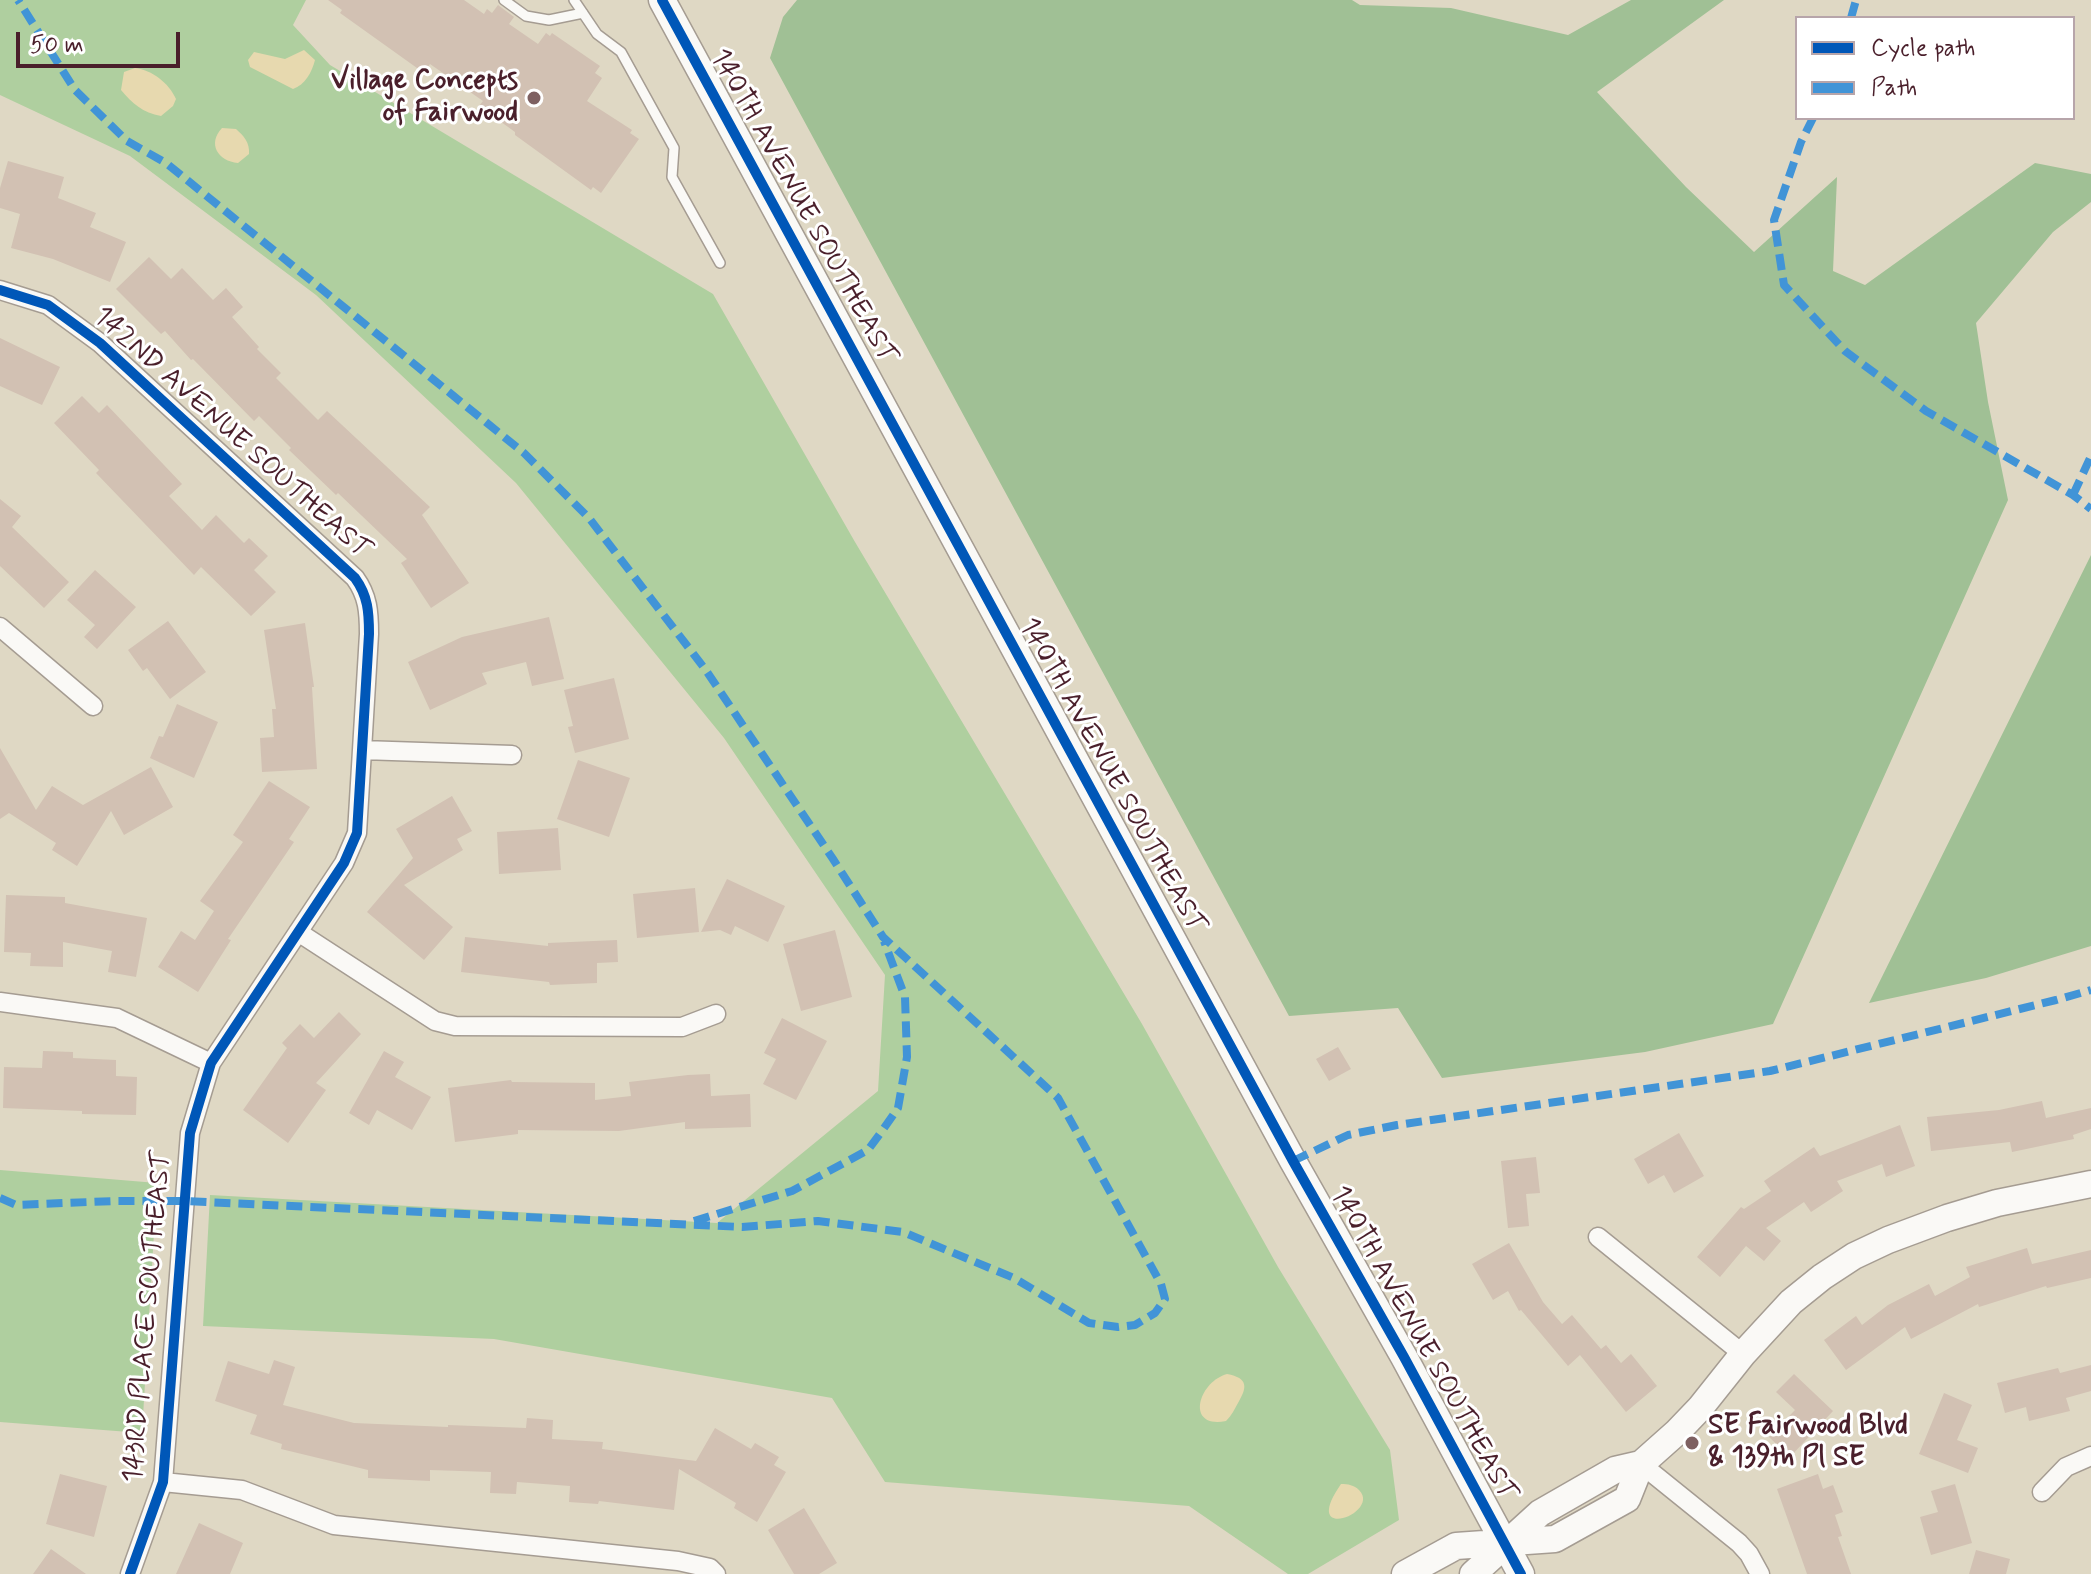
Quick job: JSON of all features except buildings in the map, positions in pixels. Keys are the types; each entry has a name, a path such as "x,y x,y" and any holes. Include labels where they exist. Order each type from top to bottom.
{"main road":[{"name":"140TH AVENUE SOUTHEAST","path":"662,0 1521,1574"},
{"path":"1405,1574 1456,1546 1555,1539 1627,1499 1641,1464 1700,1408 1743,1354 1791,1302 1854,1256 1947,1218 1997,1203 2091,1184"},
{"path":"1473,1574 1505,1544"}],"street":[{"name":"142ND AVENUE SOUTHEAST","path":"0,290 48,305 100,343 355,578 365,590 369,610"},
{"name":"143RD PLACE SOUTHEAST","path":"130,1574 163,1482 190,1133 211,1063 344,863 357,833 369,610"},
{"path":"0,627 93,706"},
{"path":"362,750 512,755"},
{"path":"298,932 435,1021 455,1026 682,1027 716,1014"},
{"path":"0,1002 117,1018 211,1063"},
{"path":"1598,1237 1743,1354"},
{"path":"2042,1492 2066,1467 2091,1456"},
{"path":"1641,1464 1739,1543 1760,1574"},
{"path":"163,1482 242,1490 334,1525 678,1561 710,1568 716,1574"}],"lane":[{"path":"504,0 526,16 549,20 583,13"},
{"path":"574,0 597,34 621,52 674,148 672,177 720,263"}],"green space":[{"path":"0,0 306,0 293,25 330,65 713,294 855,542 1142,1024 1278,1267 1390,1450 1399,1520 1308,1574 1288,1574 1189,1506 885,1482 832,1398 494,1339 203,1326 210,1195 717,1223 878,1091 885,975 724,738 516,483 316,295 130,156 0,95"},
{"path":"797,0 1352,0 1360,5 1451,8 1568,35 1631,0 1724,0 1597,92 1686,187 1754,252 1837,177 1833,271 1865,285 2035,163 2091,174 2091,202 2053,232 1976,323 2008,500 1773,1024 1645,1052 1442,1078 1398,1008 1289,1016 770,58 783,17"},
{"path":"2091,555 2091,946 1986,978 1869,1003"},
{"path":"0,1170 157,1183 142,1433 0,1422"}],"sand":[{"path":"304,50 315,60 307,78 293,89 250,67 248,60 254,52 285,59"},
{"path":"135,68 154,74 173,93 176,99 173,106 161,116 138,107 121,90 124,72"},
{"path":"222,128 236,129 247,143 249,154 238,163 225,159 217,151 215,140"},
{"path":"1227,1374 1243,1381 1243,1393 1226,1421 1213,1422 1205,1418 1200,1404 1209,1386"},
{"path":"1341,1484 1355,1487 1363,1499 1352,1514 1334,1518 1329,1513 1331,1502"}],"marked path":[{"path":"0,1198 16,1205 184,1201 742,1227 818,1221 903,1232 1014,1278 1089,1323 1118,1327 1135,1325 1155,1313 1165,1299 1161,1284 1058,1098 883,937 705,669 589,518 524,453 166,163 127,141 75,90 18,0"},
{"path":"1852,16 1856,0"},
{"path":"1812,120 1801,142 1774,220 1784,285 1845,351 1926,411 2073,495 2091,509"},
{"path":"2073,495 2091,456"},
{"path":"694,1221 792,1191 868,1150 898,1108 907,1057 905,997 884,941"},
{"path":"1293,1161 1348,1135 1397,1125 1770,1071 2091,990"}],"cycle path":[{"path":"662,0 1521,1574"},
{"path":"0,290 48,305 100,343 355,578 363,591 368,611 357,833 344,863 211,1063 190,1133 163,1482 130,1574"}],"place":[{"name":"Village Concepts of Fairwood","path":"534,98"},
{"name":"SE Fairwood Blvd & 139th Pl SE","path":"1692,1443"}]}
